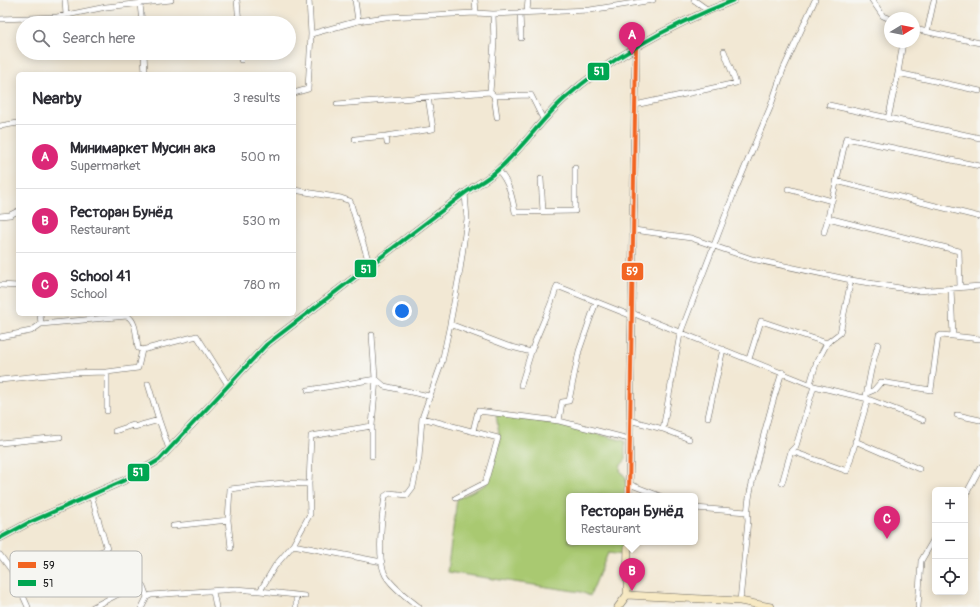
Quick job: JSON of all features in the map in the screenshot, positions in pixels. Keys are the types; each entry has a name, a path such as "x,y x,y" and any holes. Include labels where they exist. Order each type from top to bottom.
{"main road":[{"path":"0,538 28,523 91,495 144,469 159,460 266,345 465,193 498,170 568,96 596,74 636,47 708,10 734,0"},
{"path":"629,493 636,47"},
{"path":"618,607 627,595 628,545"},
{"path":"627,595 740,601 772,607"}],"street":[{"path":"65,0 66,16 106,7 171,0"},
{"path":"238,0 239,16"},
{"path":"296,92 308,89 311,34 309,0"},
{"path":"355,0 358,21"},
{"path":"475,0 476,12"},
{"path":"527,12 528,0"},
{"path":"311,34 358,21 419,15 476,12 493,14 590,10 653,0"},
{"path":"694,0 708,10"},
{"path":"663,429 680,334 713,246 770,108 783,70 815,0"},
{"path":"872,0 884,16"},
{"path":"927,32 934,0"},
{"path":"140,4 141,16"},
{"path":"520,12 520,38"},
{"path":"493,14 494,42 492,94 496,117"},
{"path":"0,19 16,19"},
{"path":"920,30 980,43"},
{"path":"888,118 902,48"},
{"path":"635,105 736,83 724,51"},
{"path":"144,60 145,72"},
{"path":"898,73 980,90"},
{"path":"337,104 428,96 492,94 531,95 544,121"},
{"path":"355,139 432,129 428,96"},
{"path":"829,105 980,138"},
{"path":"0,126 16,123"},
{"path":"386,136 387,143"},
{"path":"788,189 832,201 846,138 980,166"},
{"path":"498,170 504,177 510,190 515,212 543,210 575,211 575,168"},
{"path":"541,179 543,210"},
{"path":"836,181 980,217"},
{"path":"296,190 341,198 350,201 370,266"},
{"path":"419,607 388,579 384,571 382,562 382,522 385,496 390,493 407,494 411,491 419,458 422,418 442,362 460,270 467,219 465,193"},
{"path":"824,232 831,203"},
{"path":"0,216 10,215 16,212"},
{"path":"828,218 959,251 960,287"},
{"path":"634,230 691,238 752,259 851,280 918,291 980,286"},
{"path":"782,483 791,451 796,446 816,364 827,343 840,333 851,280"},
{"path":"0,285 16,286"},
{"path":"521,385 531,352 557,286 749,359 812,385 867,397 923,420"},
{"path":"950,288 953,336"},
{"path":"559,421 562,402 569,401 579,351 596,302"},
{"path":"40,316 41,324"},
{"path":"0,337 32,331 41,324 127,316 132,318 134,323"},
{"path":"135,316 134,323 138,348 142,350"},
{"path":"749,359 761,321 827,343"},
{"path":"450,324 508,346 531,352"},
{"path":"867,397 881,382 931,390 938,337 941,334 980,339"},
{"path":"372,335 375,379 372,456"},
{"path":"142,350 197,336 228,385"},
{"path":"791,451 847,471 867,397 871,370 878,344"},
{"path":"708,417 723,349"},
{"path":"0,380 43,377 47,374 107,372 138,368 142,350"},
{"path":"107,372 107,411"},
{"path":"740,601 748,520 747,512 764,429 782,372"},
{"path":"308,390 375,379 384,386 429,396"},
{"path":"148,384 169,449"},
{"path":"473,431 478,411 559,421 629,439"},
{"path":"957,415 980,420"},
{"path":"422,418 498,438 485,483 456,498"},
{"path":"116,431 133,425 134,427 159,420"},
{"path":"629,420 663,429 689,439"},
{"path":"260,591 275,566 294,545 310,514 312,436 372,426"},
{"path":"0,443 60,437"},
{"path":"855,441 919,469"},
{"path":"968,490 980,468"},
{"path":"231,548 228,520 230,489 283,483 310,484"},
{"path":"629,484 652,493"},
{"path":"91,495 107,549 103,551"},
{"path":"698,508 747,512"},
{"path":"173,526 228,520"},
{"path":"918,607 921,561 932,542"},
{"path":"294,545 382,562"},
{"path":"0,555 10,569"},
{"path":"142,586 147,598"},
{"path":"142,607 147,598 151,596 236,589 306,596"},
{"path":"213,592 216,607"},
{"path":"296,595 296,607"},
{"path":"23,597 28,607"},
{"path":"93,607 113,597"}],"green space":[{"path":"496,414 563,425 625,441 625,461 621,465 620,470 626,478 626,493 566,493 566,545 625,545 624,555 608,553 590,596 581,592 447,572 457,499 487,484 500,441"}],"transit line":[{"name":"51","path":"0,538 28,523 125,480 159,460 266,345 465,193 496,172 556,107 583,83 644,42 711,9 734,0"},
{"name":"59","path":"629,493 636,47"}],"place":[{"name":"Минимаркет Мусин ака","path":"632,55"},
{"name":"School 41","path":"887,539"},
{"name":"Ресторан Бунёд","path":"632,591"}]}
